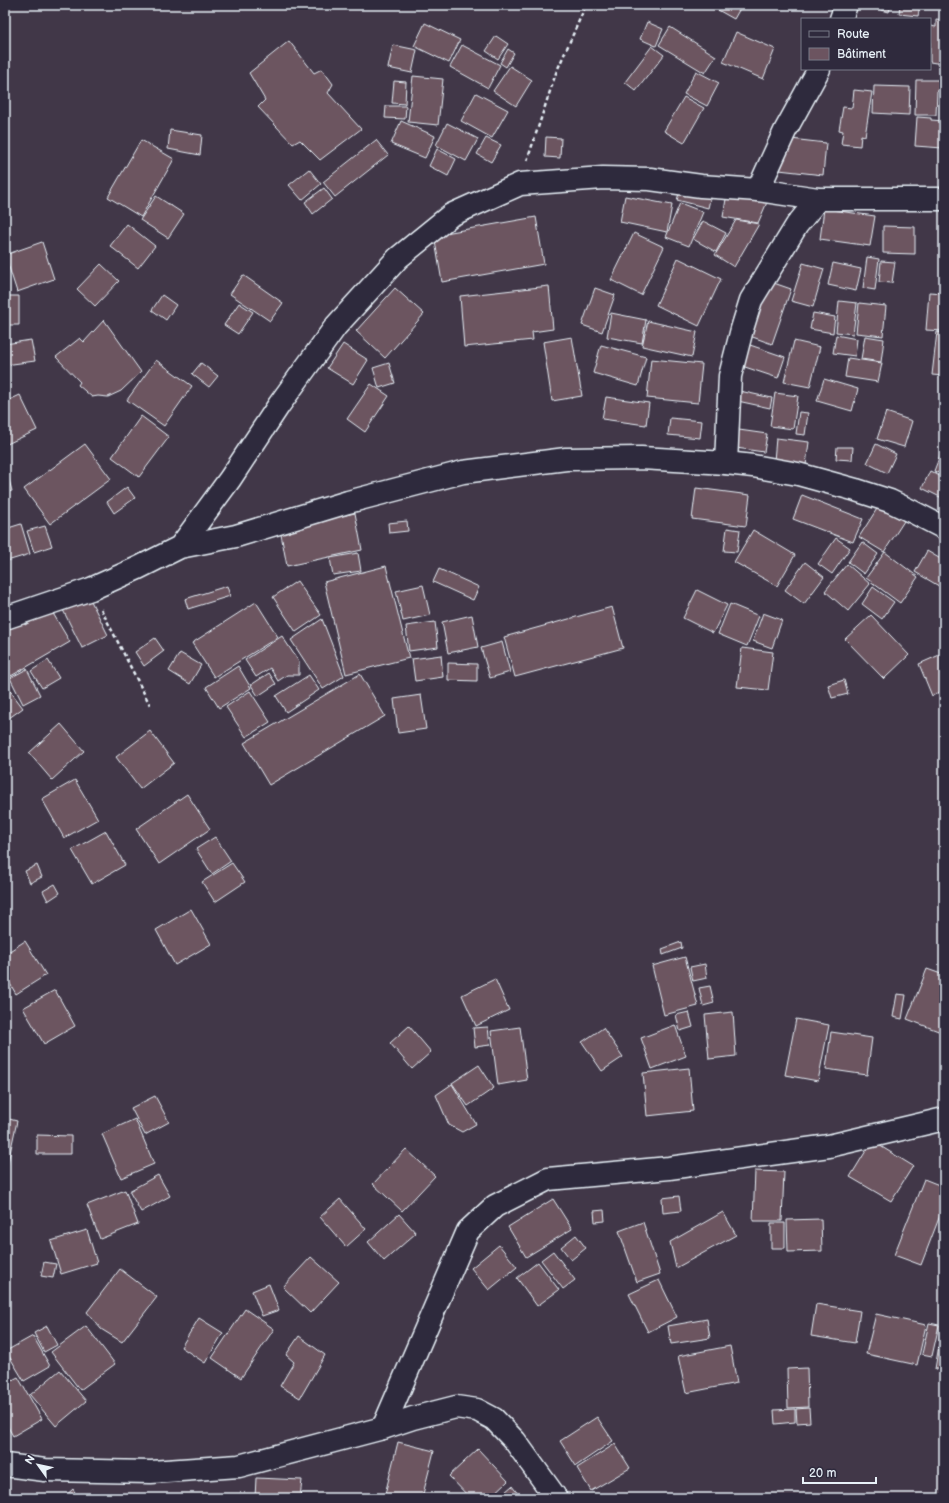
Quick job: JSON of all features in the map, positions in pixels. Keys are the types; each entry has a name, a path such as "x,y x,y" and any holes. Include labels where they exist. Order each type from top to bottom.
{"street":[{"path":"841,18 846,5"},
{"path":"758,190 785,131 818,70"},
{"path":"180,547 230,479 279,405 336,326 398,258 452,215 520,184 603,178 650,179 701,186 758,190 818,199 944,199"},
{"path":"726,463 730,376 751,300 779,252 797,225 818,199"},
{"path":"5,618 91,589 180,547 236,536 348,502 463,472 566,459 641,458 726,463 798,474 856,490 896,504 944,528"},
{"path":"383,1428 468,1232 495,1206 548,1179 668,1168 829,1146 944,1119"},
{"path":"5,1465 45,1470 151,1472 239,1466 456,1407 477,1410 494,1419 515,1441 556,1498"}],"path":[{"path":"520,184 556,73 586,5"},
{"path":"91,589 150,705"}],"building":[{"path":"709,5 742,5 734,19"},
{"path":"864,5 891,5 889,12"},
{"path":"900,5 920,5 918,16 899,14"},
{"path":"936,19 944,20 944,48 942,64 931,62 931,26 936,27"},
{"path":"647,22 663,29 656,46 640,39"},
{"path":"425,23 460,40 449,63 414,46"},
{"path":"670,27 716,56 705,73 659,45"},
{"path":"736,32 775,49 763,79 723,62"},
{"path":"496,36 508,44 498,59 486,51"},
{"path":"289,41 314,73 322,69 333,84 328,93 361,129 320,160 300,140 293,144 258,107 265,100 249,73"},
{"path":"393,45 417,50 412,73 388,68"},
{"path":"462,45 500,65 488,88 450,67"},
{"path":"652,46 664,55 636,91 625,82"},
{"path":"508,49 514,53 506,67 500,63"},
{"path":"510,66 532,80 516,106 493,91"},
{"path":"696,71 719,83 707,106 684,94"},
{"path":"413,76 443,79 438,125 408,122"},
{"path":"916,80 941,80 941,91 937,91 936,115 915,115"},
{"path":"394,81 406,82 405,104 392,103"},
{"path":"874,86 910,87 909,115 873,113"},
{"path":"854,90 872,92 865,136 861,135 860,146 841,144 843,131 839,130 843,107 852,108"},
{"path":"476,93 508,110 492,138 461,121"},
{"path":"684,97 704,108 684,143 664,131"},
{"path":"386,106 406,106 405,119 385,118"},
{"path":"917,117 944,121 943,148 915,146"},
{"path":"401,121 435,136 425,158 391,144"},
{"path":"447,123 478,139 466,161 436,145"},
{"path":"170,130 202,135 200,155 168,149"},
{"path":"546,137 561,138 560,158 545,157"},
{"path":"486,138 501,145 491,162 477,154"},
{"path":"782,138 826,143 823,175 779,170"},
{"path":"141,140 174,159 141,217 108,197"},
{"path":"376,140 388,155 335,197 323,182"},
{"path":"437,149 456,159 448,176 429,166"},
{"path":"309,169 321,184 302,200 289,185"},
{"path":"681,187 711,195 708,208 677,200"},
{"path":"324,188 332,199 313,214 305,202"},
{"path":"727,193 768,200 758,223 723,217"},
{"path":"156,196 184,214 168,238 140,220"},
{"path":"625,196 672,205 667,232 620,222"},
{"path":"680,203 703,212 689,246 666,237"},
{"path":"824,209 875,216 870,246 820,239"},
{"path":"536,217 544,264 442,282 434,235"},
{"path":"736,220 759,224 734,267 715,255"},
{"path":"703,221 726,233 716,252 693,239"},
{"path":"127,224 155,246 138,268 110,246"},
{"path":"883,226 915,227 915,254 883,253"},
{"path":"634,233 664,247 641,295 611,280"},
{"path":"42,242 54,279 17,292 5,255"},
{"path":"867,257 879,259 875,290 863,288"},
{"path":"678,258 721,279 699,326 656,305"},
{"path":"881,261 895,262 892,283 879,282"},
{"path":"803,263 824,269 813,307 791,301"},
{"path":"833,263 861,269 856,291 828,285"},
{"path":"101,264 119,281 95,306 77,289"},
{"path":"243,275 283,303 270,321 230,294"},
{"path":"765,280 791,289 772,344 747,335"},
{"path":"549,286 553,329 532,332 533,340 464,347 460,296"},
{"path":"395,288 424,314 385,358 356,331"},
{"path":"595,288 615,295 602,332 582,325"},
{"path":"929,292 944,293 944,331 926,330"},
{"path":"162,295 176,305 166,320 152,310"},
{"path":"5,296 19,296 19,325 5,325"},
{"path":"839,301 857,303 853,334 836,332"},
{"path":"239,303 253,312 238,334 224,325"},
{"path":"859,303 886,306 883,336 856,333"},
{"path":"611,313 646,320 642,343 607,337"},
{"path":"813,313 835,317 833,333 810,329"},
{"path":"104,320 141,372 121,391 108,397 92,397 78,385 80,382 56,357 80,338 84,342"},
{"path":"648,321 697,332 692,357 642,346"},
{"path":"937,332 944,333 944,376 932,375"},
{"path":"836,335 857,339 855,356 833,353"},
{"path":"865,336 884,339 881,362 861,359"},
{"path":"572,337 582,396 552,401 543,342"},
{"path":"31,340 35,361 5,365 5,344"},
{"path":"794,341 820,347 810,387 784,382"},
{"path":"343,344 368,360 353,384 327,368"},
{"path":"601,345 646,357 638,386 593,373"},
{"path":"750,345 785,357 778,378 742,366"},
{"path":"848,358 882,363 878,382 845,377"},
{"path":"651,359 702,364 698,403 647,398"},
{"path":"156,360 192,386 164,426 127,400"},
{"path":"201,363 218,376 209,387 192,374"},
{"path":"389,363 395,383 379,388 373,368"},
{"path":"824,379 858,389 852,411 817,401"},
{"path":"371,384 389,396 365,432 347,419"},
{"path":"735,390 772,398 770,408 733,400"},
{"path":"775,393 798,396 793,429 770,426"},
{"path":"20,395 37,430 5,445 5,402"},
{"path":"606,397 649,403 646,425 602,419"},
{"path":"799,412 808,413 805,435 796,434"},
{"path":"886,412 912,421 904,447 877,439"},
{"path":"141,416 169,437 139,477 112,457"},
{"path":"670,418 702,421 700,438 668,435"},
{"path":"739,430 767,434 764,452 736,448"},
{"path":"776,438 809,442 806,465 774,461"},
{"path":"85,444 111,479 50,524 24,489"},
{"path":"876,444 896,454 887,473 867,463"},
{"path":"944,445 944,475 934,471"},
{"path":"837,447 853,447 852,460 836,459"},
{"path":"930,471 944,478 944,499 922,488"},
{"path":"5,476 8,476 12,491 5,493"},
{"path":"127,487 135,498 114,513 107,502"},
{"path":"696,488 750,495 746,526 692,519"},
{"path":"5,495 8,495 10,523 5,523"},
{"path":"802,495 863,519 853,542 793,519"},
{"path":"880,504 904,521 884,552 859,537"},
{"path":"355,513 362,550 287,566 280,529"},
{"path":"407,521 408,531 389,533 388,523"},
{"path":"21,524 30,554 7,561 5,555 5,529"},
{"path":"45,526 52,546 34,552 27,531"},
{"path":"727,528 740,530 737,552 724,551"},
{"path":"753,530 795,555 777,586 734,562"},
{"path":"836,538 850,548 832,574 818,564"},
{"path":"862,542 878,554 864,574 848,562"},
{"path":"927,551 944,561 944,589 915,572"},
{"path":"885,552 918,577 900,603 866,578"},
{"path":"358,553 361,571 333,575 330,558"},
{"path":"805,562 824,577 804,604 785,590"},
{"path":"847,564 870,584 848,611 825,591"},
{"path":"386,566 409,658 346,674 324,582"},
{"path":"439,569 479,587 473,600 433,582"},
{"path":"297,581 321,615 296,632 273,597"},
{"path":"423,585 430,615 403,621 396,591"},
{"path":"227,586 230,596 188,609 185,599"},
{"path":"873,587 894,602 882,619 862,604"},
{"path":"697,590 727,605 713,633 683,618"},
{"path":"88,595 108,635 82,648 62,608"},
{"path":"256,602 278,637 214,677 192,643"},
{"path":"730,604 759,616 747,646 718,634"},
{"path":"612,607 623,648 515,677 504,637"},
{"path":"51,610 70,642 11,676 5,666 5,635 7,635 5,627 22,618 25,625"},
{"path":"763,613 782,620 772,648 753,641"},
{"path":"472,615 478,647 448,653 442,622"},
{"path":"871,615 909,655 884,679 845,639"},
{"path":"322,619 344,676 323,689 291,640"},
{"path":"435,622 438,647 409,651 406,626"},
{"path":"282,636 299,662 299,675 287,675 278,681 270,668 256,677 245,660"},
{"path":"155,638 164,651 144,666 135,652"},
{"path":"502,642 510,672 490,678 481,648"},
{"path":"742,648 773,652 768,690 737,687"},
{"path":"180,653 201,665 190,684 169,671"},
{"path":"944,653 944,690 932,696 919,664"},
{"path":"441,655 443,677 415,681 412,659"},
{"path":"48,660 59,678 42,688 31,671"},
{"path":"448,663 477,664 477,681 448,680"},
{"path":"238,666 251,688 219,708 206,687"},
{"path":"27,669 40,695 23,704 10,678"},
{"path":"269,673 276,684 258,696 251,685"},
{"path":"360,674 385,716 269,785 244,743"},
{"path":"309,675 319,690 286,712 276,696"},
{"path":"844,680 848,694 832,698 828,685"},
{"path":"5,684 23,708 5,721"},
{"path":"250,691 270,722 246,737 226,707"},
{"path":"421,695 426,729 398,733 394,699"},
{"path":"61,724 84,751 52,780 29,753"},
{"path":"150,731 174,763 140,789 116,757"},
{"path":"75,780 98,819 64,838 42,799"},
{"path":"187,794 210,829 159,864 136,829"},
{"path":"106,831 125,865 92,884 72,850"},
{"path":"215,837 231,861 212,874 196,849"},
{"path":"232,863 245,882 215,902 202,882"},
{"path":"37,865 42,877 30,883 25,871"},
{"path":"55,884 60,893 48,901 43,891"},
{"path":"191,909 211,944 175,965 156,930"},
{"path":"25,941 46,975 16,994 5,975 5,954"},
{"path":"681,942 682,948 663,955 662,949"},
{"path":"685,957 698,1006 664,1015 652,966"},
{"path":"705,964 707,978 693,981 690,967"},
{"path":"927,969 944,975 944,1024 941,1032 907,1019"},
{"path":"495,979 509,1010 476,1026 462,995"},
{"path":"710,986 714,1003 703,1006 699,988"},
{"path":"55,990 75,1026 44,1044 23,1008"},
{"path":"897,994 906,995 902,1019 893,1017"},
{"path":"689,1012 693,1027 680,1031 676,1015"},
{"path":"733,1012 736,1056 709,1059 705,1015"},
{"path":"796,1019 829,1025 818,1081 785,1075"},
{"path":"675,1025 686,1056 652,1069 641,1038"},
{"path":"409,1026 431,1052 412,1069 390,1043"},
{"path":"488,1027 490,1045 475,1047 473,1028"},
{"path":"520,1027 527,1080 498,1085 491,1031"},
{"path":"603,1028 623,1057 602,1071 582,1042"},
{"path":"831,1032 872,1038 867,1075 826,1069"},
{"path":"479,1065 494,1088 468,1106 452,1083"},
{"path":"689,1068 693,1111 647,1116 643,1073"},
{"path":"452,1084 476,1124 462,1132 449,1125 436,1095"},
{"path":"155,1096 169,1122 145,1135 131,1108"},
{"path":"5,1118 17,1121 7,1167 5,1166"},
{"path":"135,1119 154,1164 121,1178 102,1134"},
{"path":"37,1135 71,1136 71,1154 37,1154"},
{"path":"872,1141 913,1166 891,1201 850,1177"},
{"path":"406,1149 435,1176 402,1211 373,1184"},
{"path":"755,1171 784,1172 782,1221 753,1221"},
{"path":"158,1175 170,1196 141,1212 129,1191"},
{"path":"924,1179 944,1187 944,1205 921,1265 894,1255"},
{"path":"125,1190 138,1224 100,1239 87,1205"},
{"path":"679,1196 681,1211 663,1213 662,1198"},
{"path":"340,1199 366,1229 346,1247 320,1217"},
{"path":"553,1199 572,1229 526,1257 508,1227"},
{"path":"604,1210 605,1221 595,1222 594,1211"},
{"path":"723,1212 736,1235 676,1268 670,1242"},
{"path":"399,1214 416,1233 384,1261 368,1242"},
{"path":"821,1219 822,1251 788,1252 787,1220"},
{"path":"643,1222 660,1274 637,1282 619,1231"},
{"path":"771,1223 785,1223 785,1248 771,1248"},
{"path":"87,1230 97,1263 61,1274 51,1241"},
{"path":"576,1235 586,1248 571,1260 561,1247"},
{"path":"499,1245 517,1267 489,1290 471,1268"},
{"path":"553,1251 575,1280 563,1289 541,1260"},
{"path":"311,1257 339,1282 310,1313 283,1287"},
{"path":"44,1262 56,1264 53,1278 41,1276"},
{"path":"538,1262 559,1290 537,1306 517,1278"},
{"path":"120,1269 157,1297 122,1342 101,1329 87,1312"},
{"path":"659,1280 677,1317 648,1332 629,1294"},
{"path":"269,1284 279,1310 262,1316 252,1291"},
{"path":"816,1304 860,1311 855,1343 811,1336"},
{"path":"245,1309 274,1329 241,1378 212,1358"},
{"path":"876,1314 926,1325 917,1365 866,1354"},
{"path":"199,1318 223,1333 205,1363 181,1347"},
{"path":"707,1319 710,1338 671,1344 668,1326"},
{"path":"929,1323 939,1325 932,1356 922,1354"},
{"path":"47,1326 57,1345 44,1352 34,1333"},
{"path":"86,1326 115,1364 80,1390 51,1352"},
{"path":"941,1333 944,1334 944,1370 935,1369"},
{"path":"33,1336 50,1366 24,1381 6,1351"},
{"path":"299,1336 325,1355 300,1398 280,1386 294,1362 286,1355"},
{"path":"730,1346 737,1383 686,1393 678,1356"},
{"path":"807,1368 808,1407 788,1408 787,1369"},
{"path":"60,1370 86,1401 56,1426 30,1395"},
{"path":"18,1377 42,1419 13,1436 5,1422 5,1384"},
{"path":"809,1408 810,1422 797,1423 796,1409"},
{"path":"795,1409 795,1422 775,1424 774,1410"},
{"path":"597,1417 613,1441 576,1466 560,1441"},
{"path":"398,1442 434,1451 422,1498 384,1498"},
{"path":"615,1444 630,1468 591,1491 577,1468"},
{"path":"478,1449 508,1481 490,1498 470,1498 449,1476"},
{"path":"256,1478 302,1480 300,1498 255,1498"},
{"path":"512,1486 521,1498 498,1498"},
{"path":"73,1489 78,1498 63,1498"}]}
